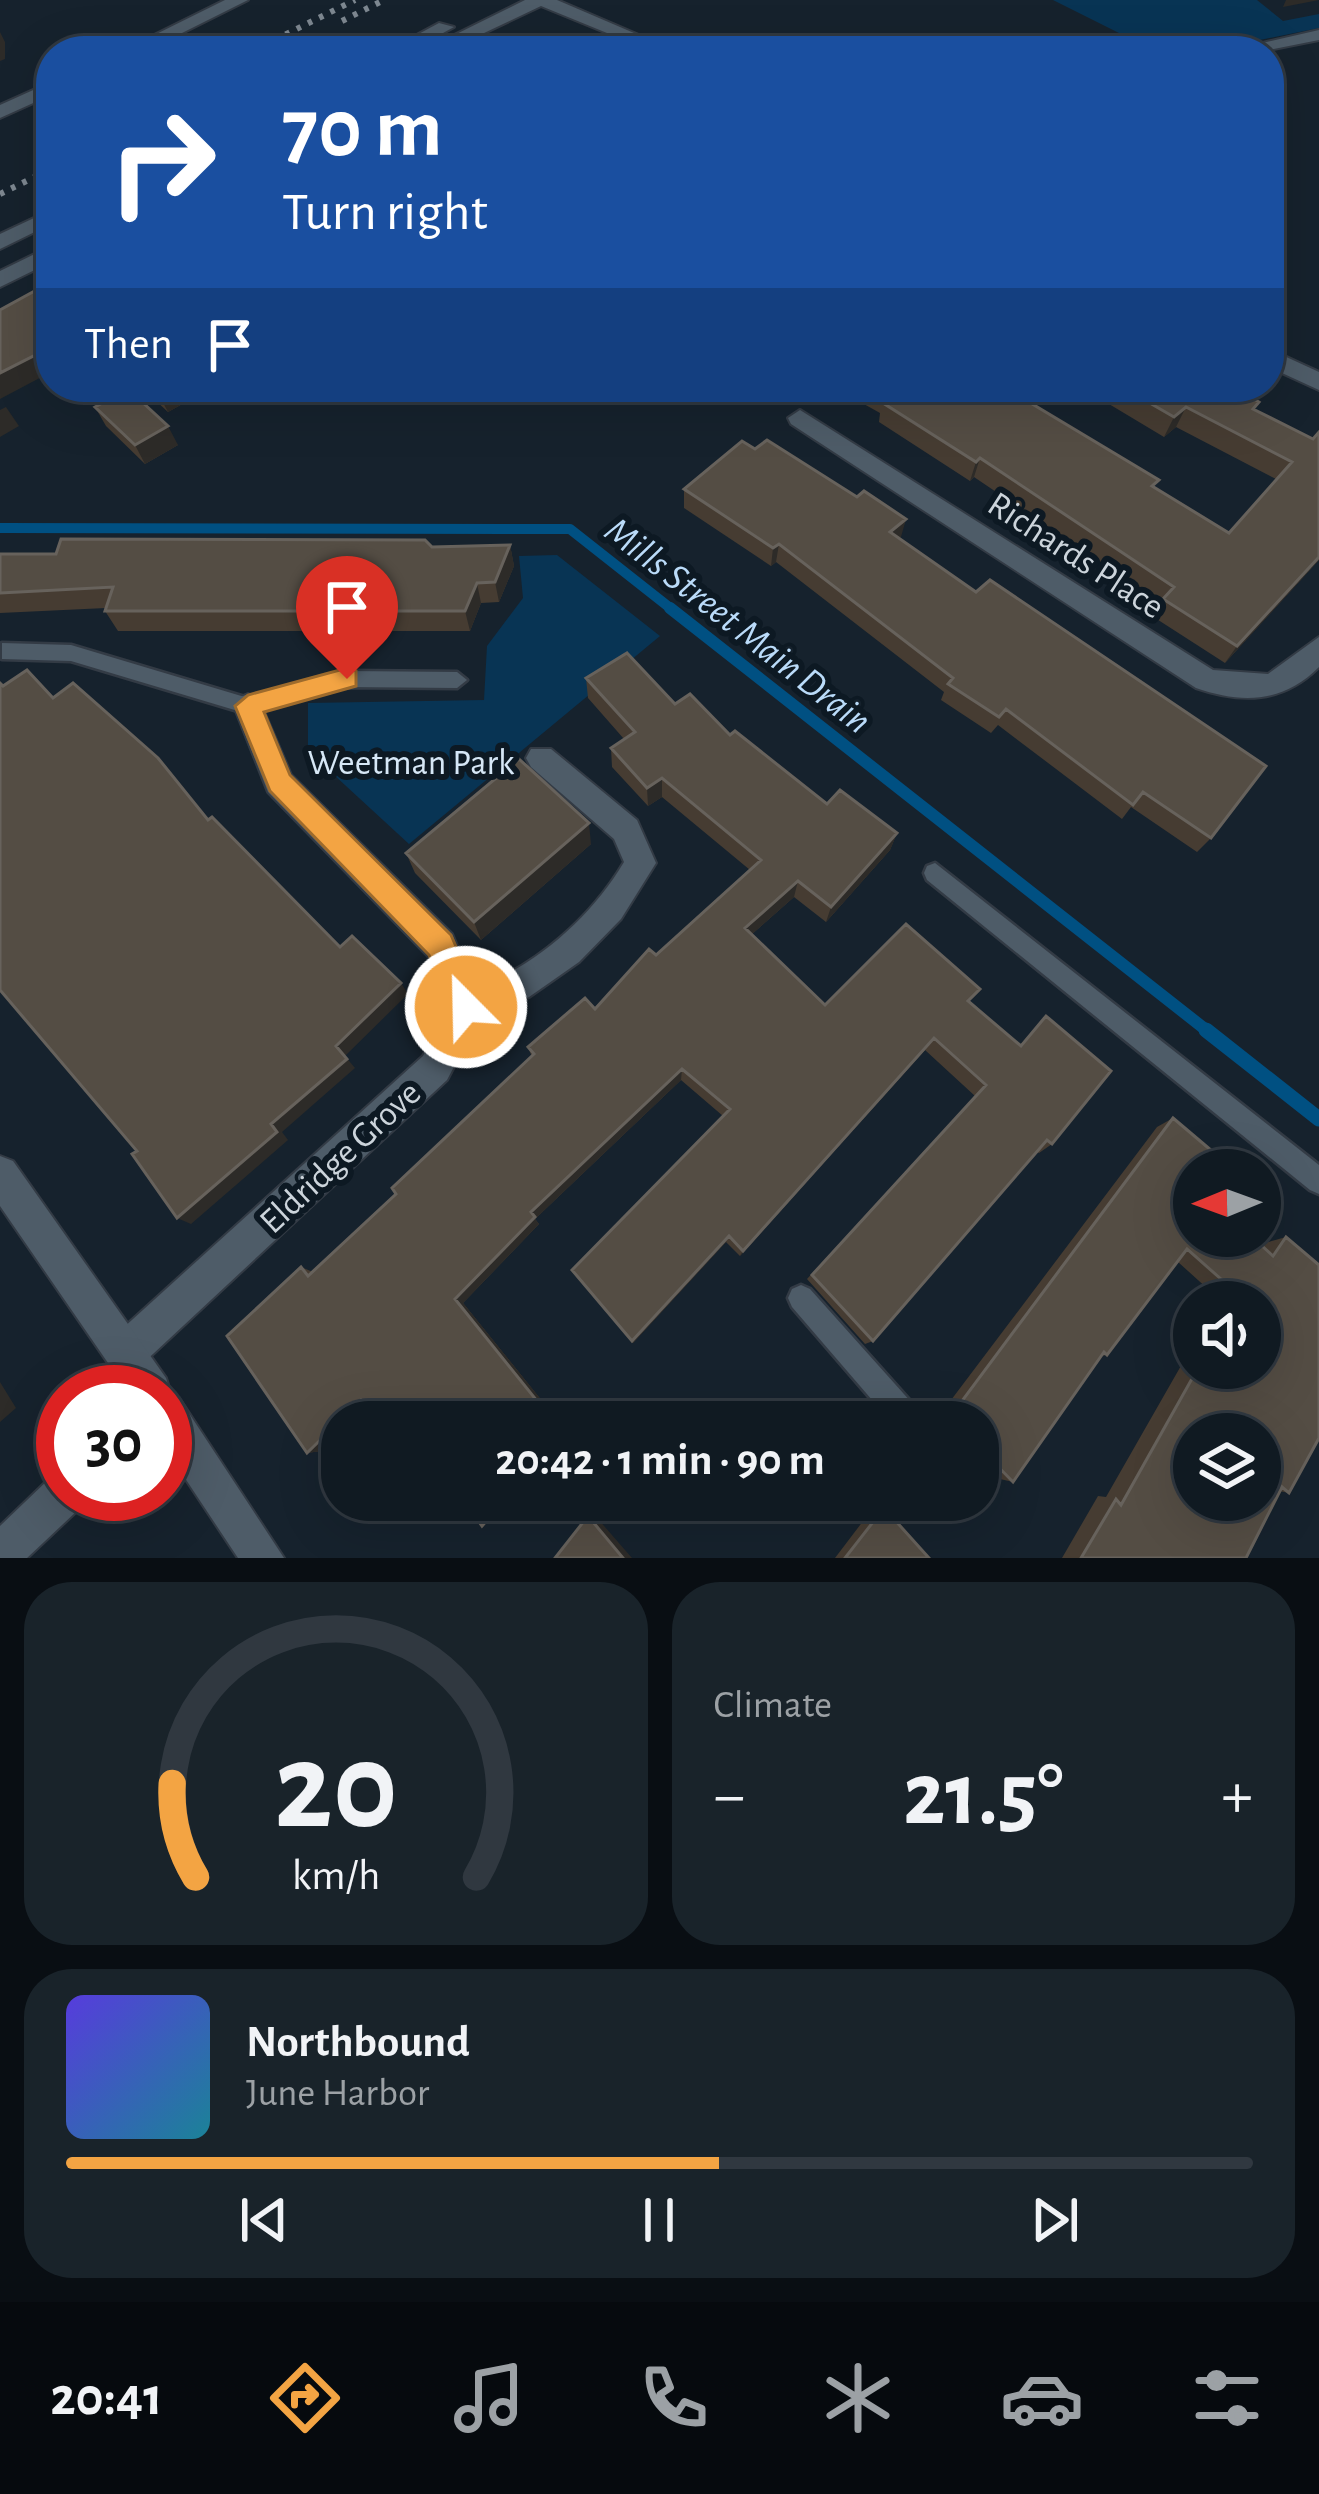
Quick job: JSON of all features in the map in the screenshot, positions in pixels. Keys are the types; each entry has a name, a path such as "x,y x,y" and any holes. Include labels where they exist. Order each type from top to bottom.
{"street":[{"path":"163,36 239,0"},
{"path":"427,36 502,0"},
{"path":"463,36 541,0 637,36"},
{"path":"584,0 629,32"},
{"path":"1284,42 1319,35"},
{"path":"0,112 36,95"},
{"path":"0,242 36,224"},
{"path":"0,280 36,261"},
{"path":"1284,364 1319,382"},
{"name":"Richards Place","path":"800,418 1205,680 1255,692 1295,676 1319,648"},
{"path":"248,706 279,783 440,945 466,1007 489,1001 549,963 626,892 640,863 626,830 541,758"},
{"name":"Eldridge Grove","path":"125,1353 435,1068 466,1007"},
{"path":"0,1174 133,1365"},
{"path":"192,1452 263,1558"},
{"path":"0,1555 36,1521"}],"lane":[{"path":"2,651 71,652 248,706 347,679 457,680"},
{"path":"935,873 1319,1180"},
{"path":"801,1298 892,1401"}],"green space":[{"path":"1053,0 1257,0 1283,21 1319,14 1319,28 1280,36 1125,36"},
{"name":"Weetman Park","path":"557,555 660,636 409,844 308,751 308,703 484,700 487,646 523,598 519,556"}],"building":[{"path":"36,290 36,355 0,373 0,310"},
{"path":"104,402 142,402 168,426 135,445 95,407"},
{"path":"1029,402 1159,480 1152,486 1229,533 1292,462 1186,407 1174,417 1148,402 1259,402 1253,409 1313,439 1319,432 1319,557 1237,646 1163,599 1174,587 980,458 976,462 883,403"},
{"path":"767,440 857,497 864,491 906,519 890,532 976,592 990,580 1266,766 1211,838 1143,792 1133,805 1006,709 999,717 948,684 953,678 779,544 773,548 684,489 742,441 755,449"},
{"path":"61,539 425,540 432,547 510,545 495,582 477,583 465,611 105,611 113,587 0,593 0,554 56,554"},
{"path":"627,653 675,704 690,694 730,735 735,731 827,804 840,790 897,833 831,907 798,881 745,928 825,1005 906,924 980,989 968,1001 1021,1046 1046,1016 1111,1071 1052,1144 1047,1140 873,1341 812,1275 986,1085 934,1038 743,1251 729,1236 632,1341 572,1270 730,1109 682,1069 531,1212 535,1217 455,1299 537,1401 321,1401 321,1439 307,1453 227,1336 301,1267 308,1276 396,1194 392,1188 534,1054 528,1047 585,998 595,1009 649,949 656,955 761,860 662,778 647,788 611,748 635,732 586,678"},
{"path":"27,670 53,698 73,683 158,758 208,820 212,817 340,947 352,936 401,983 336,1046 347,1059 271,1124 277,1132 177,1218 132,1154 137,1151 0,990 0,683 3,686"},
{"path":"519,759 589,823 474,922 406,853"},
{"path":"1173,1118 1210,1149 1173,1149 1173,1257 1181,1257 1107,1355 1104,1352 1013,1482 999,1468 999,1401 962,1401"},
{"path":"1286,1237 1319,1265 1319,1438 1289,1493 1281,1489 1281,1413 1173,1413 1173,1521 1265,1521 1246,1558 1081,1558 1116,1499 1121,1505 1186,1389 1281,1389 1281,1281 1223,1281 1196,1257 1281,1257"},
{"path":"584,1521 592,1521 623,1558 555,1558"},
{"path":"874,1521 896,1521 929,1558 845,1558"}],"waterway":[{"name":"Mills Street Main Drain","path":"0,528 570,529 674,611"},
{"name":"Mills Street Main Drain","path":"670,608 1210,1033"},
{"name":"Mills Street Main Drain","path":"1206,1030 1319,1119"}],"railway":[{"path":"282,36 355,0"},
{"path":"342,21 384,0"},
{"path":"0,194 36,176"}],"route":[{"path":"347,679 300,687 248,706 279,783 440,945 466,1007"}]}
